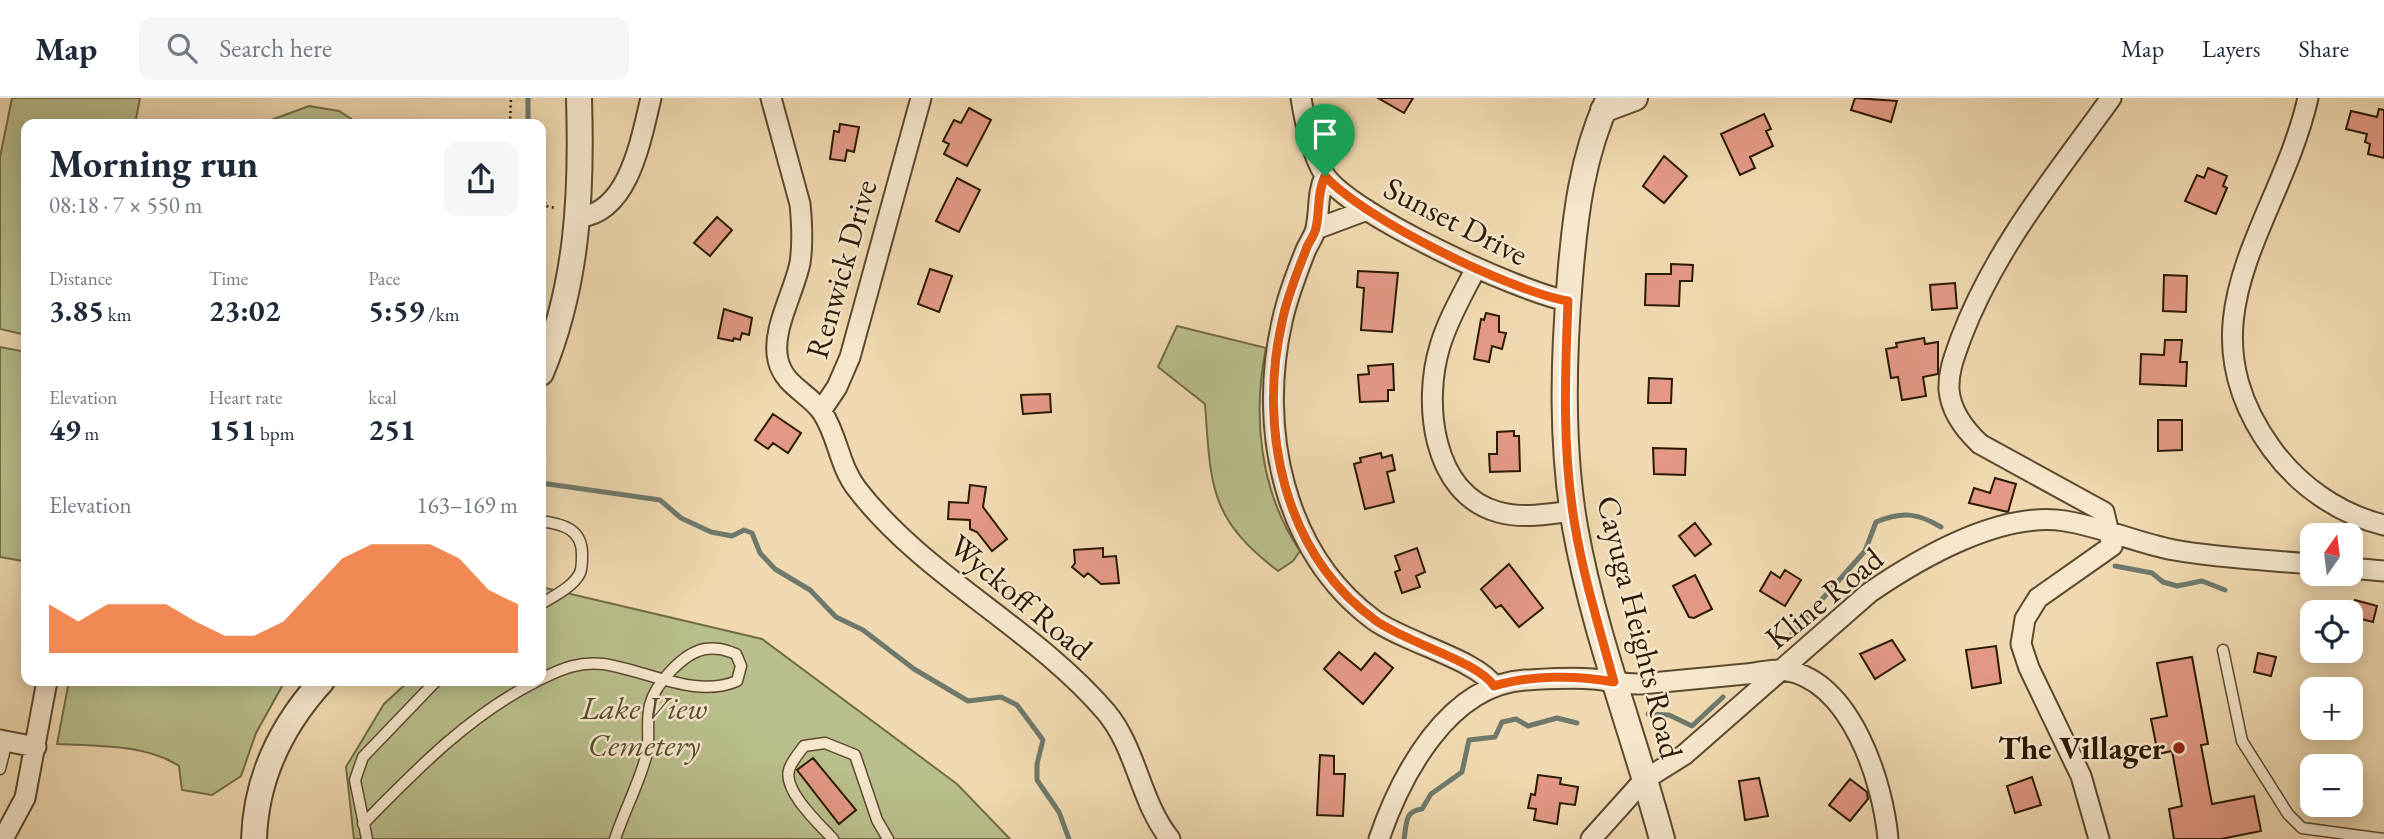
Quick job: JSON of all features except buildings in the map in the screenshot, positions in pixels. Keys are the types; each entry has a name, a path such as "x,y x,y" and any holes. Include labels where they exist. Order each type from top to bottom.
{"street":[{"path":"546,358 563,307 579,98"},
{"path":"570,214 594,216 618,194 644,128 652,98"},
{"name":"Renwick Drive","path":"771,98 800,204 802,222 800,262 779,337 778,360 790,382 821,411 837,387 850,357 921,98"},
{"name":"Sunset Drive","path":"1301,98 1312,145 1325,176 1352,200 1476,268 1532,293 1568,301"},
{"path":"1606,104 1635,98"},
{"path":"2099,839 2081,776 2028,668 2021,644 2025,619 2038,598 2112,546 2104,512 1980,444 1969,433 1953,406 1950,376 1986,278 2013,234 2111,98"},
{"path":"2308,98 2286,168 2240,275 2233,317 2235,359 2245,401 2254,420 2291,471 2341,509 2384,525"},
{"name":"Cayuga Heights Road","path":"1606,104 1583,173 1577,207 1568,301 1564,404 1573,511 1588,589 1662,839"},
{"path":"1325,176 1319,191 1316,229 1288,300 1275,359 1275,436 1291,503 1312,551 1334,583 1355,605 1398,635 1482,672 1494,686"},
{"path":"1316,229 1367,210"},
{"path":"1476,268 1450,321 1436,362 1433,428 1437,447 1445,464 1471,497 1496,511 1524,516 1573,511"},
{"name":"Wyckoff Road","path":"821,411 844,468 881,516 1067,673 1106,712 1124,739 1153,810 1170,839"},
{"name":"Kline Road","path":"1591,839 1644,780 1684,755 1749,695 1783,670 1869,593 1900,572 1966,541 2005,526 2037,520 2064,521 2110,531 2173,550 2300,563"},
{"path":"2363,569 2384,571"},
{"path":"1379,839 1402,783 1430,740 1459,709 1494,686 1523,680 1592,678 1637,684 1783,670 1828,693 1853,726 1884,799 1888,839"},
{"path":"3,839 24,798 46,686"},
{"path":"254,839 258,798 275,746 287,724 319,686"},
{"path":"3,740 36,747"}],"lane":[{"path":"546,522 564,524 580,538 582,551 581,572 568,587 546,601"},
{"path":"546,676 567,666 603,664 665,679 721,688 737,681 741,666 736,654 720,648 702,649 685,659 665,679 650,704 647,752 615,839"},
{"path":"2223,650 2242,741 2288,814 2302,828 2383,839"},
{"path":"367,839 355,780 363,757 431,686"},
{"path":"363,824 451,737 506,696 527,686"},
{"path":"0,769 3,740"},
{"path":"833,839 803,807 789,782 789,770 804,746 825,743 855,755 877,820 888,839"}],"path":[{"path":"510,119 511,98"},
{"path":"546,204 570,214"}],"green space":[{"path":"12,98 140,98 136,119 21,119 21,334 0,329 0,157"},
{"path":"309,106 339,111 351,119 274,119"},
{"path":"1177,326 1266,348 1260,401 1263,453 1276,504 1300,551 1293,561 1278,571 1238,534 1218,498 1212,478 1205,404 1158,367"},
{"path":"0,347 21,351 21,561 0,557"},
{"name":"Lake View Cemetery","path":"546,588 762,639 957,784 1010,839 354,839 346,767 384,704 404,686 546,686"},
{"path":"68,686 282,686 256,733 241,776 212,795 182,790 179,766 151,754 104,746 57,744"}],"waterway":[{"path":"528,98 528,119"},
{"path":"546,484 660,500 681,518 711,532 732,536 744,530 752,533 760,553 775,569 810,590 836,617 863,630 914,669 968,701 1001,697 1017,705 1043,740 1037,764 1037,780 1059,812 1069,839"},
{"path":"1792,633 1865,551 1876,522 1894,516 1910,515 1941,527"},
{"path":"2115,566 2152,573 2163,582 2177,586 2202,581 2225,590"},
{"path":"1648,714 1669,715 1692,726 1723,697"},
{"path":"1404,839 1409,815 1422,809 1431,794 1462,772 1469,740 1495,737 1502,722 1516,719 1528,726 1557,718 1577,723"}],"place":[{"name":"The Villager","path":"2179,748"}],"route":[{"path":"1325,176 1359,205 1476,268 1532,293 1568,301 1564,404 1571,495 1588,589 1614,682 1592,678 1523,680 1494,686 1482,672 1398,635 1375,621 1345,596 1312,551 1291,503 1277,453 1273,419 1274,377 1282,323 1296,275 1316,229 1319,191 1325,176"}]}
